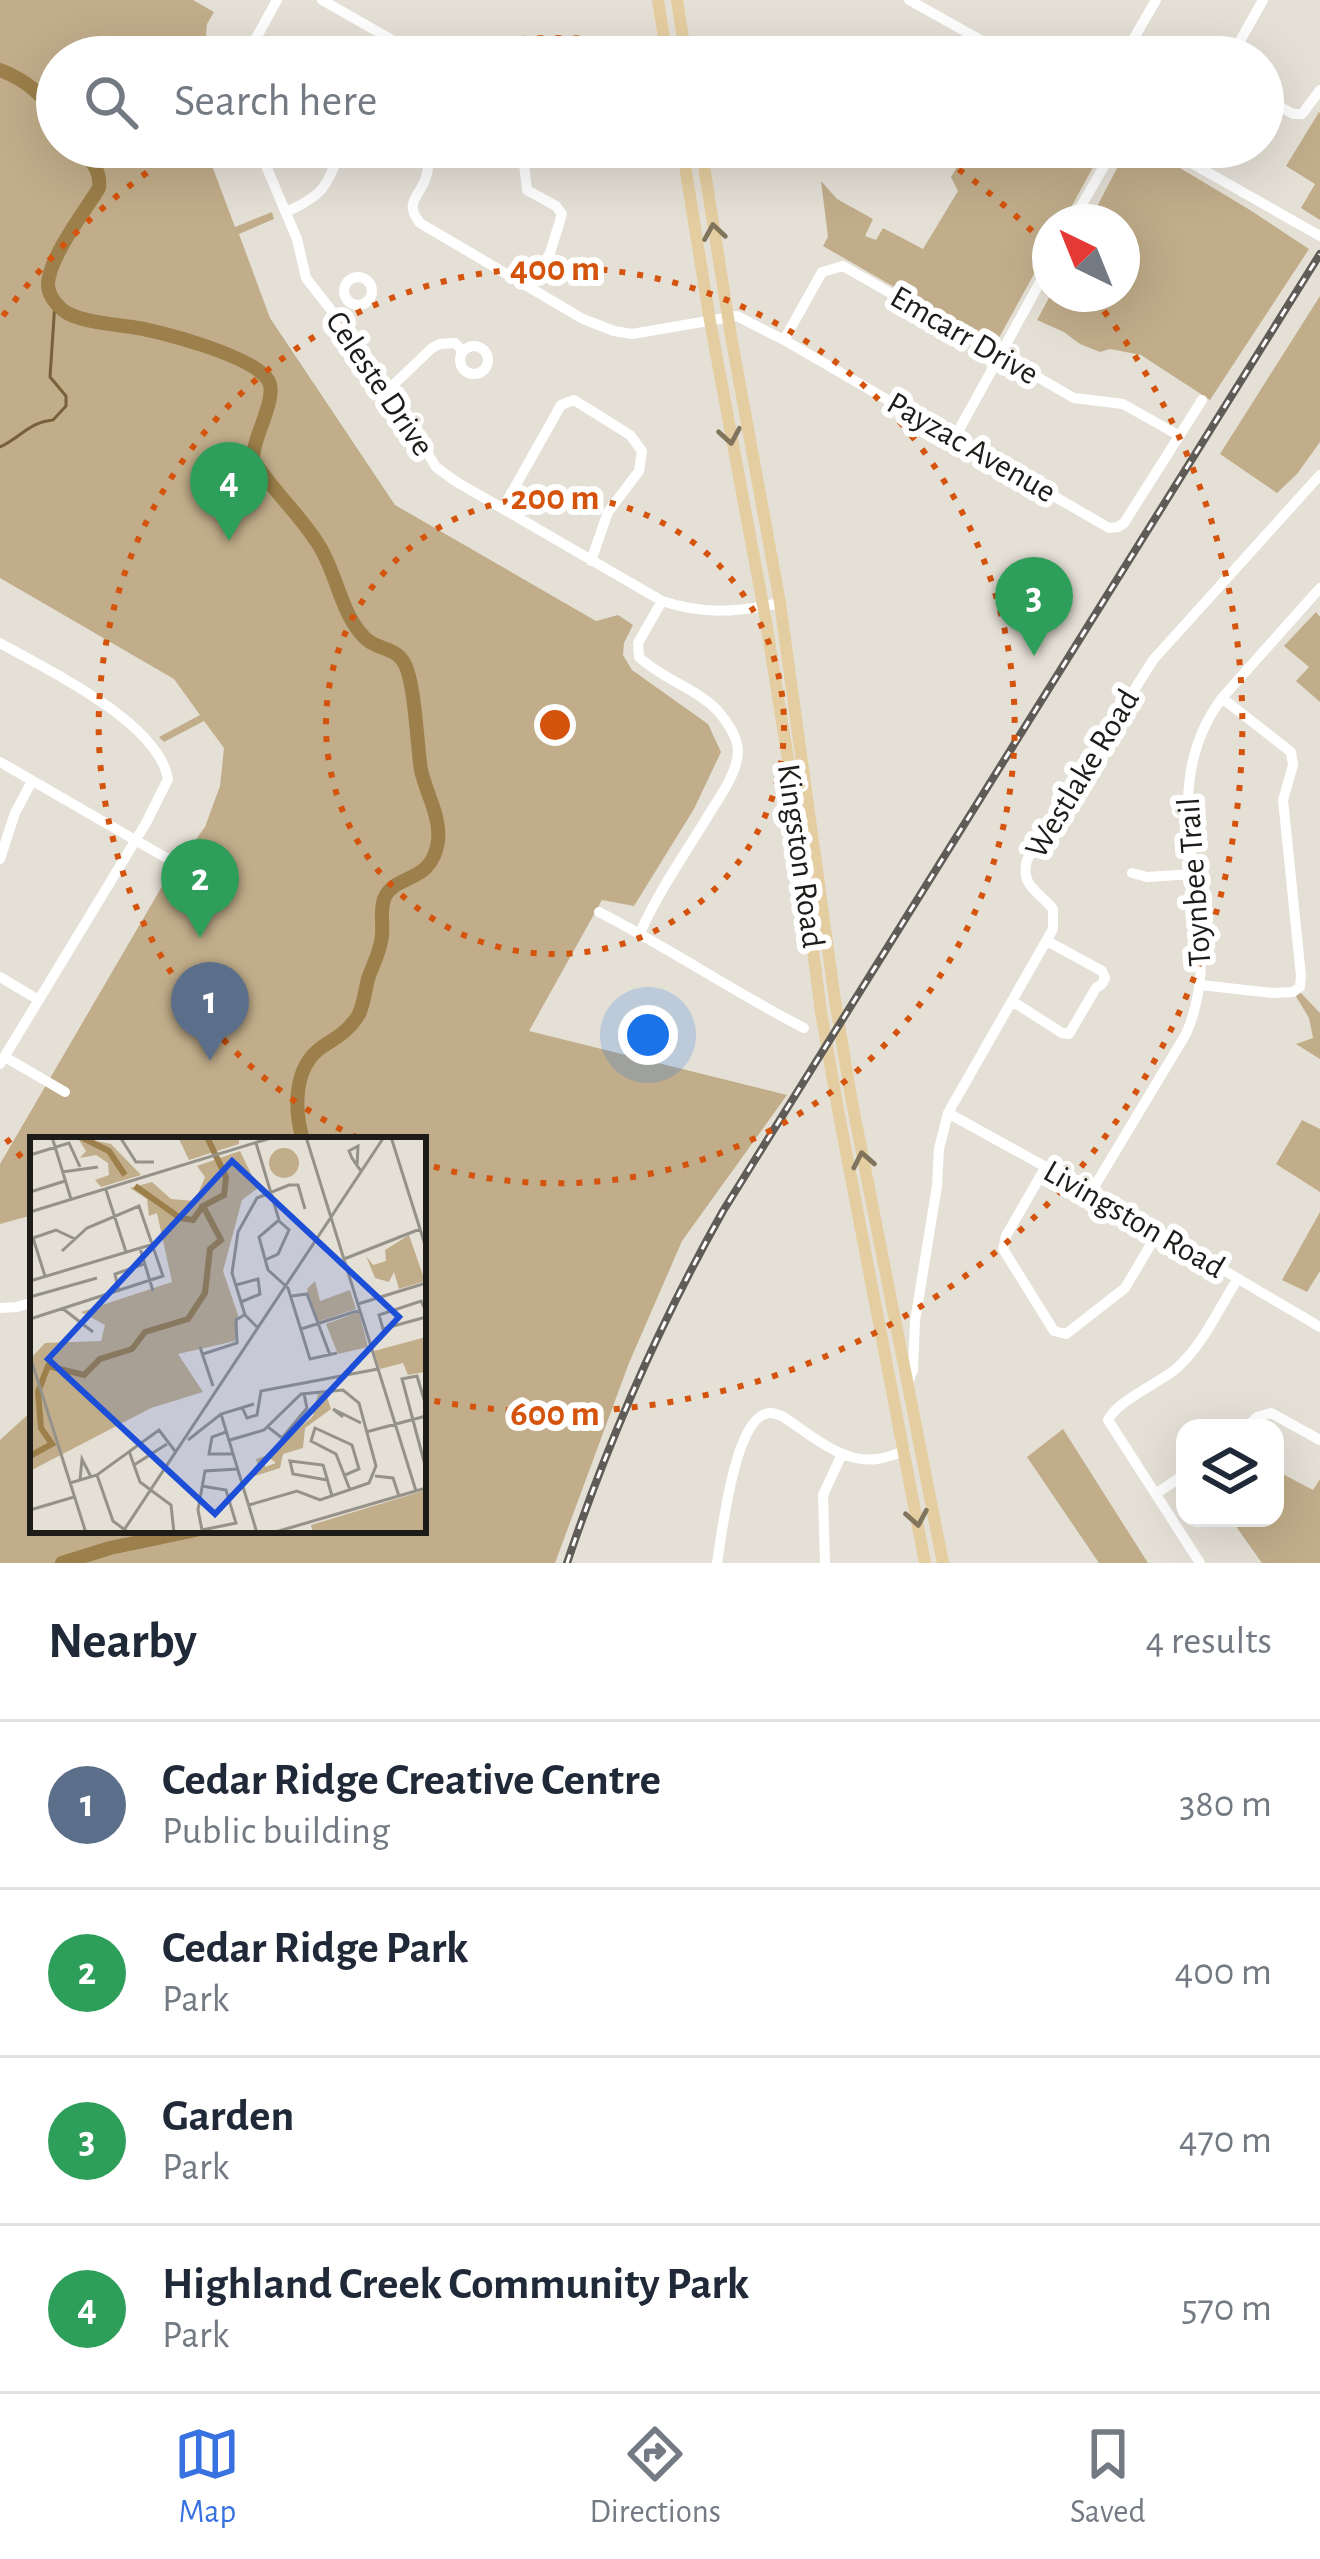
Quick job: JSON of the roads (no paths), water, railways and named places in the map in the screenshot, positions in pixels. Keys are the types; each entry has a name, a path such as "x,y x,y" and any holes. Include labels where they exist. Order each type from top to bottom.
{"main road":[{"path":"658,0 664,36"},
{"path":"676,0 682,36"},
{"name":"Kingston Road","path":"685,168 788,759 839,1115 925,1563"},
{"name":"Kingston Road","path":"704,168 780,603 851,1097 943,1563"}],"street":[{"path":"257,36 277,0"},
{"path":"322,0 385,36"},
{"path":"909,0 973,36"},
{"path":"1135,36 1156,0"},
{"path":"1243,36 1263,0"},
{"path":"1284,109 1302,114 1320,90"},
{"name":"Celeste Drive","path":"267,168 299,247 306,278 389,388 441,472 662,602 698,612 780,603"},
{"path":"286,212 319,195 333,168"},
{"path":"427,168 412,203 420,223 584,319 632,334 727,316"},
{"path":"524,168 527,190 562,214 550,253 529,286"},
{"path":"1082,204 1103,168"},
{"path":"1200,168 1320,236"},
{"name":"Emcarr Drive","path":"784,340 822,272 843,266 1074,398 1123,404 1178,435"},
{"path":"955,437 1032,298"},
{"path":"332,313 348,300"},
{"name":"Payzac Avenue","path":"727,316 737,316 784,340 1114,528 1124,523 1178,435"},
{"path":"389,388 440,344 455,343 463,351"},
{"path":"502,508 561,405 574,400 630,435 642,451 639,471 608,512 591,561"},
{"path":"1178,435 1202,400"},
{"name":"Westlake Road","path":"1047,941 1053,929 1053,909 1027,884 1027,860 1153,660 1320,475"},
{"name":"Toynbee Trail","path":"1091,1192 1196,1010 1202,961 1186,796 1196,742 1222,698 1320,587"},
{"path":"640,933 719,798 738,752 720,713 699,694 639,657 638,643 662,602"},
{"path":"2,648 118,713 162,758 168,773 167,785 136,840 3,1060 65,1092"},
{"path":"1201,985 1284,993 1300,987 1301,976 1283,800 1293,765 1291,752 1222,698"},
{"path":"0,762 175,863"},
{"path":"0,859 32,781"},
{"path":"1132,872 1148,878 1193,874"},
{"path":"599,912 803,1028"},
{"path":"907,1385 913,1370 915,1321 948,1113 1012,1001 1047,941 1102,971 1105,978 1070,1034 1062,1034 1012,1001"},
{"path":"0,977 39,1000"},
{"name":"Livingston Road","path":"948,1113 1320,1328"},
{"path":"1046,1168 1006,1236 1003,1250 1054,1331 1066,1334 1119,1293 1157,1234"},
{"path":"1200,1563 1110,1425 1109,1415 1187,1358 1238,1280"},
{"path":"1,1308 1,1318"},
{"path":"717,1563 734,1467 753,1424 763,1414 782,1416 842,1454 860,1460 905,1451"},
{"path":"1284,1420 1320,1440"},
{"path":"825,1563 824,1495 842,1454"},
{"path":"1157,1493 1176,1480"}],"waterway":[{"path":"0,70 36,92"},
{"path":"95,168 99,188 54,263 48,286 52,298 77,317 205,346 244,362 268,380 270,397 253,459 320,547 357,628 369,642 399,656 410,682 421,770 438,841 428,865 396,885 384,899 380,947 359,1014 306,1066 297,1103 302,1137"},
{"path":"0,447 31,427 53,420 66,406 66,396 50,377 55,302"},
{"path":"62,1563 182,1533"}],"railway":[{"path":"567,1563 637,1383 723,1211 1320,254"}],"place":[{"name":"Highland Creek Community Park","path":"229,541"},
{"name":"Garden","path":"1034,656"},
{"name":"Cedar Ridge Park","path":"200,938"},
{"name":"Cedar Ridge Creative Centre","path":"210,1061"}]}
